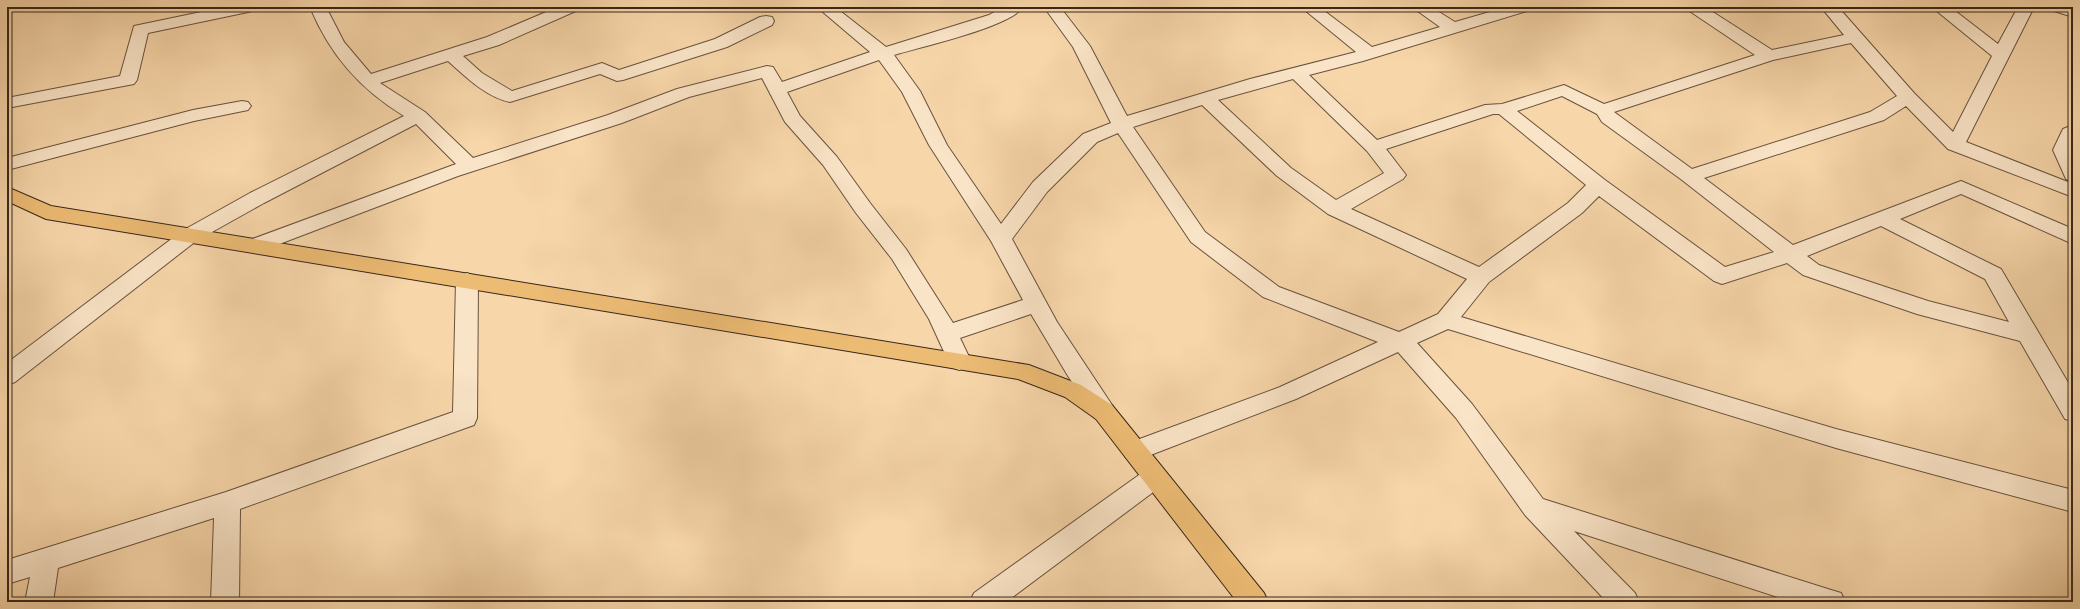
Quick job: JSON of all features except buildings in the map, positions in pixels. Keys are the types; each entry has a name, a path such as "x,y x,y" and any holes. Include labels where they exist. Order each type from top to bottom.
{"main road":[{"path":"7,193 46,212 1021,371 1073,391 1104,412 1254,602"}],"street":[{"path":"7,104 128,80 140,30 248,7"},
{"path":"318,7 335,42 356,71 389,100 418,116 469,166"},
{"path":"367,81 493,41 572,7"},
{"path":"777,89 883,53 995,20 1016,7"},
{"path":"1052,7 1081,46 1122,125 1198,236 1272,292 1402,342 1464,411 1534,507 1625,602"},
{"path":"1310,7 1369,53"},
{"path":"1420,7 1453,28"},
{"path":"1000,239 1040,187 1090,138 1122,125 1205,98 1369,53 1524,7"},
{"path":"1694,7 1769,56"},
{"path":"1829,7 1908,97 1955,145 2073,191"},
{"path":"1955,145 2026,7"},
{"path":"2057,7 2073,12"},
{"path":"1941,8 2002,55"},
{"path":"834,9 883,53 911,91 938,145 1000,239 1035,304 1070,364 1104,412"},
{"path":"452,55 476,77 510,97 602,68 617,76 721,42 766,21"},
{"path":"1603,110 1769,56 1856,37"},
{"path":"254,246 469,166 614,119 683,93 768,71 792,118 830,161 863,208 900,254 939,317 959,361"},
{"path":"1296,72 1374,147 1396,175 1335,209"},
{"path":"1374,147 1491,109 1503,109 1564,90 1603,110 1609,118 1689,176 1811,270 1925,308 2029,335"},
{"path":"1689,176 1877,116 1908,97"},
{"path":"1205,98 1284,172 1335,209 1481,276"},
{"path":"7,164 178,120 242,106"},
{"path":"1503,109 1598,184 1722,276 1791,254 1961,187 2073,237"},
{"path":"7,376 190,236 258,198 418,116"},
{"path":"2073,131 2070,133 2063,150 2073,175"},
{"path":"1135,451 1288,393 1402,342 1446,320 1481,276 1529,240 1576,208 1598,184"},
{"path":"1882,218 1993,274 2073,412"},
{"path":"7,572 227,503 465,418 467,281"},
{"path":"946,334 1035,304"},
{"path":"1446,320 1840,440 1967,476 2073,501"},
{"path":"984,602 1154,477"},
{"path":"225,602 227,503"},
{"path":"1534,507 1831,602"},
{"path":"38,602 46,559"}]}
